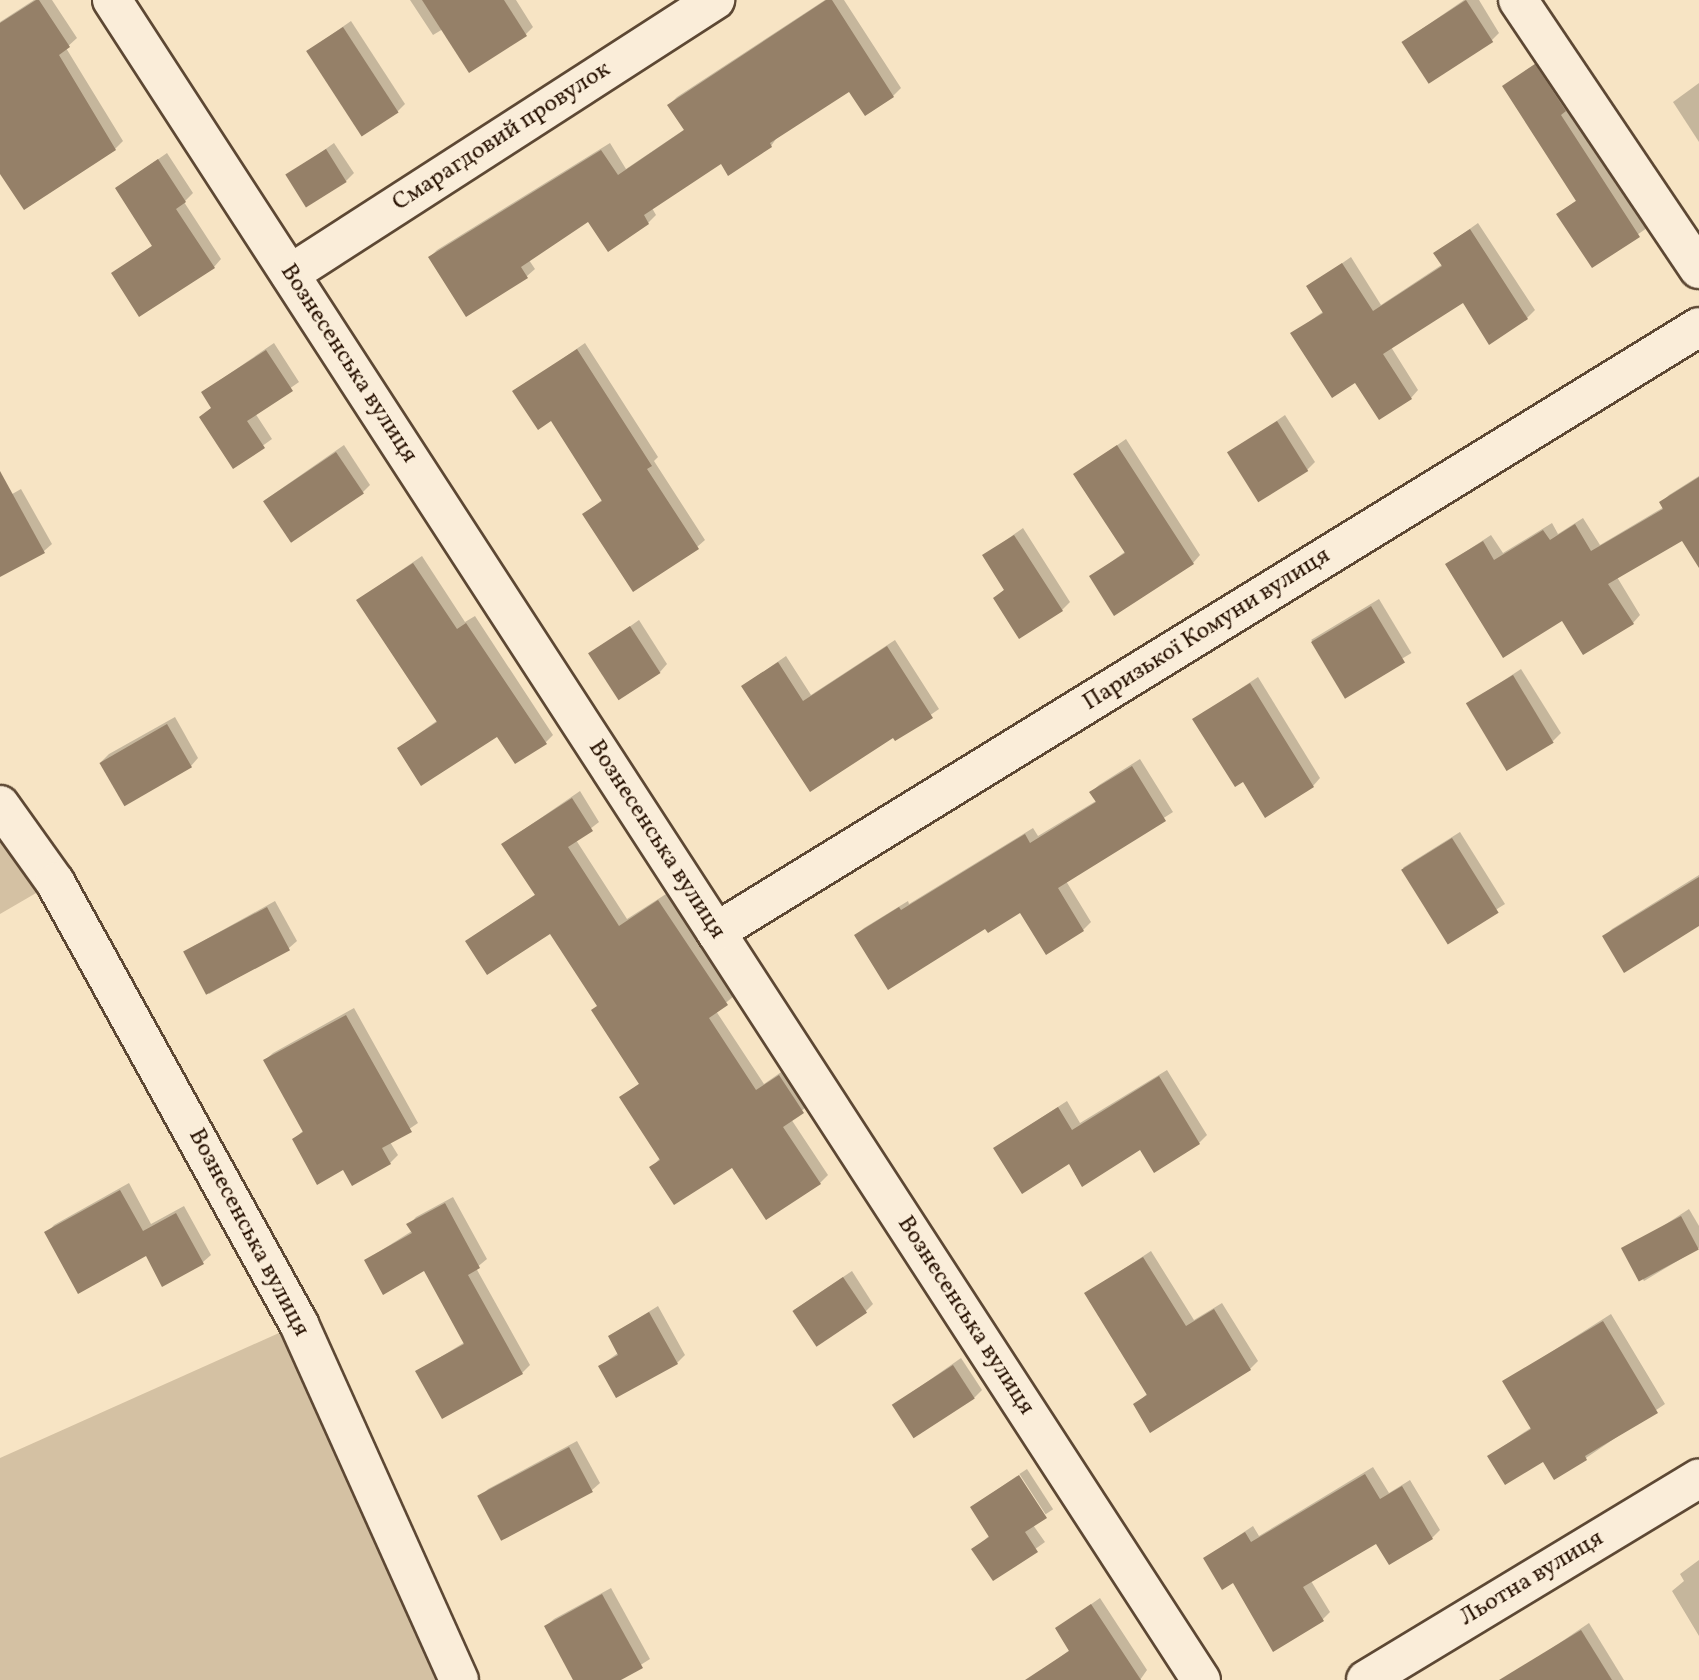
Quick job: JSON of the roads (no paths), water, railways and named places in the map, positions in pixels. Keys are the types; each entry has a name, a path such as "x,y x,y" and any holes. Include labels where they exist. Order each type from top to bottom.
{"street":[{"name":"Вознесенська вулиця","path":"112,0 1201,1680"},
{"name":"Смарагдовий провулок","path":"290,274 715,0"},
{"path":"1518,0 1699,268"},
{"name":"Паризької Комуни вулиця","path":"716,932 1699,327"},
{"name":"Вознесенська вулиця","path":"0,805 55,882 299,1324 459,1680"},
{"name":"Льотна вулиця","path":"1366,1680 1699,1478"}]}
